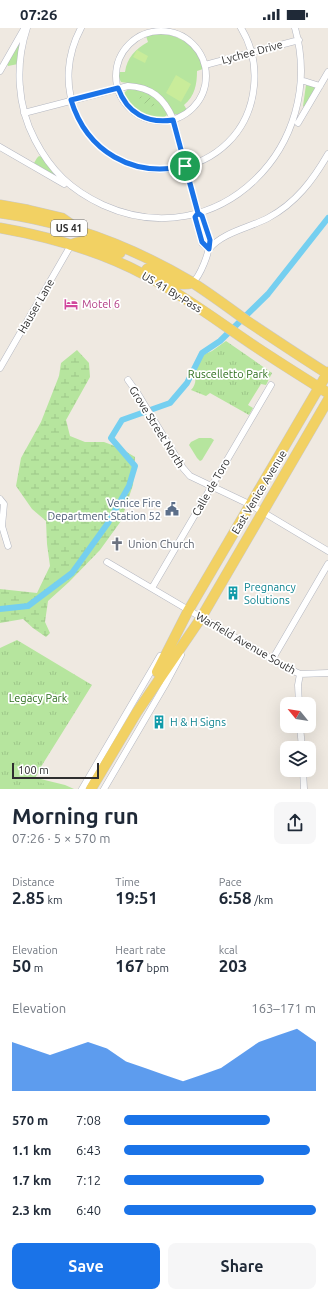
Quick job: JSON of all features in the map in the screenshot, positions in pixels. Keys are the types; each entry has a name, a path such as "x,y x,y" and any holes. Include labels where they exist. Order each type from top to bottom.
{"main road":[{"path":"0,205 62,218 83,233"},
{"name":"US 41 By-Pass","path":"0,213 50,223 83,233 136,254 169,270 192,283 328,373"},
{"name":"US 41 By-Pass","path":"0,228 44,237 98,253 122,264 158,282 287,368 324,390"},
{"path":"71,245 82,241 89,242 118,253 136,254"},
{"path":"122,264 137,265 177,283 192,283"},
{"name":"East Venice Avenue","path":"138,710 188,611 251,505 324,390 328,373"},
{"name":"East Venice Avenue","path":"91,789 138,710 200,618 328,400"}],"street":[{"path":"0,71 26,28"},
{"path":"26,28 20,69 20,91 24,113 32,134 46,159 60,177 76,190"},
{"path":"81,28 73,46 69,64 68,82 71,100 78,118 89,135 103,150 115,158 146,168 165,169 185,166 200,161 229,141 242,124 249,109 254,88 255,73 252,52 247,38 241,28"},
{"path":"290,136 299,111 304,81 303,61 296,28"},
{"path":"149,30 167,31 183,37 197,48 205,64 206,77 198,102 189,112 173,120 155,121 139,115 126,104 118,88 117,70 122,54 136,39 149,30"},
{"name":"Lychee Drive","path":"205,64 298,40"},
{"path":"0,147 76,190 118,211 139,216 167,218 198,213 228,202 253,184 276,161 328,72"},
{"path":"304,81 320,86"},
{"path":"24,113 128,86 136,86 151,92 164,102 173,120 198,213 202,216 210,240 209,249 198,274 192,283"},
{"path":"209,249 223,237 268,218 289,205 306,188 328,154"},
{"name":"Hauser Lane","path":"0,368 71,245"},
{"name":"Grove Street North","path":"128,380 187,473 194,479 251,505 328,551"},
{"name":"Calle de Toro","path":"152,588 271,385"},
{"path":"0,499 4,504 2,526 8,546"},
{"name":"Warfield Avenue South","path":"107,562 272,660 300,674 328,673"},
{"path":"272,660 328,564"},
{"name":"East Venice Avenue","path":"82,789 147,677 188,611"},
{"name":"East Venice Avenue","path":"104,789 165,685 200,618"},
{"path":"299,697 298,685 300,674"},
{"path":"303,777 304,789"}],"green space":[{"path":"158,34 174,36 181,39 193,48 201,61 203,69 197,71 195,90 191,98 184,105 187,110 179,114 174,114 169,106 135,84 121,82 119,78 119,72 125,72 132,54 148,42 146,36"},
{"path":"20,41 18,64 8,66 7,64"},
{"path":"137,50 148,56 145,63 133,57"},
{"path":"176,75 191,84 181,102 166,93"},
{"path":"306,85 316,87 304,107 303,106"},
{"path":"128,89 140,90 158,99 166,109 167,115 156,119 141,114 129,104 125,98 124,93"},
{"path":"137,93 142,97 150,97 158,108 156,109 145,104 141,99 135,96"},
{"path":"39,156 42,157 55,176 34,163"},
{"name":"Ruscelletto Park","path":"226,341 272,373 266,385 261,384 248,405 253,408 249,415 210,393 206,396 191,390 195,381 193,371 197,360"},
{"path":"77,350 89,363 90,377 66,420 70,436 85,442 104,442 120,448 135,457 133,485 121,521 100,550 48,601 45,622 50,633 46,637 23,619 0,623 0,589 37,593 50,566 46,521 32,509 16,486 21,458 41,422 59,376 61,363"},
{"path":"199,438 211,438 214,440 200,461 189,445 191,442"},
{"name":"Legacy Park","path":"17,640 92,685 39,770 34,781 63,789 0,789 0,648"},
{"path":"0,769 65,785 74,789 0,789"}],"waterway":[{"path":"0,609 28,606 72,573 108,523 129,486 135,466 111,438 122,420 170,403 187,383 202,353 220,341 268,294 328,218"}],"place":[{"name":"Motel 6","path":"71,304"},
{"name":"Venice Fire Department Station 52","path":"172,509"},
{"name":"Union Church","path":"117,544"},
{"name":"Pregnancy Solutions","path":"233,593"},
{"name":"H & H Signs","path":"159,722"}],"route":[{"path":"185,166 172,169 152,169 133,165 115,158 103,150 85,130 78,118 71,100 118,88 126,104 139,115 155,121 173,120 198,213 202,216 210,240 209,249 202,242 195,217 198,213 185,166"}]}
